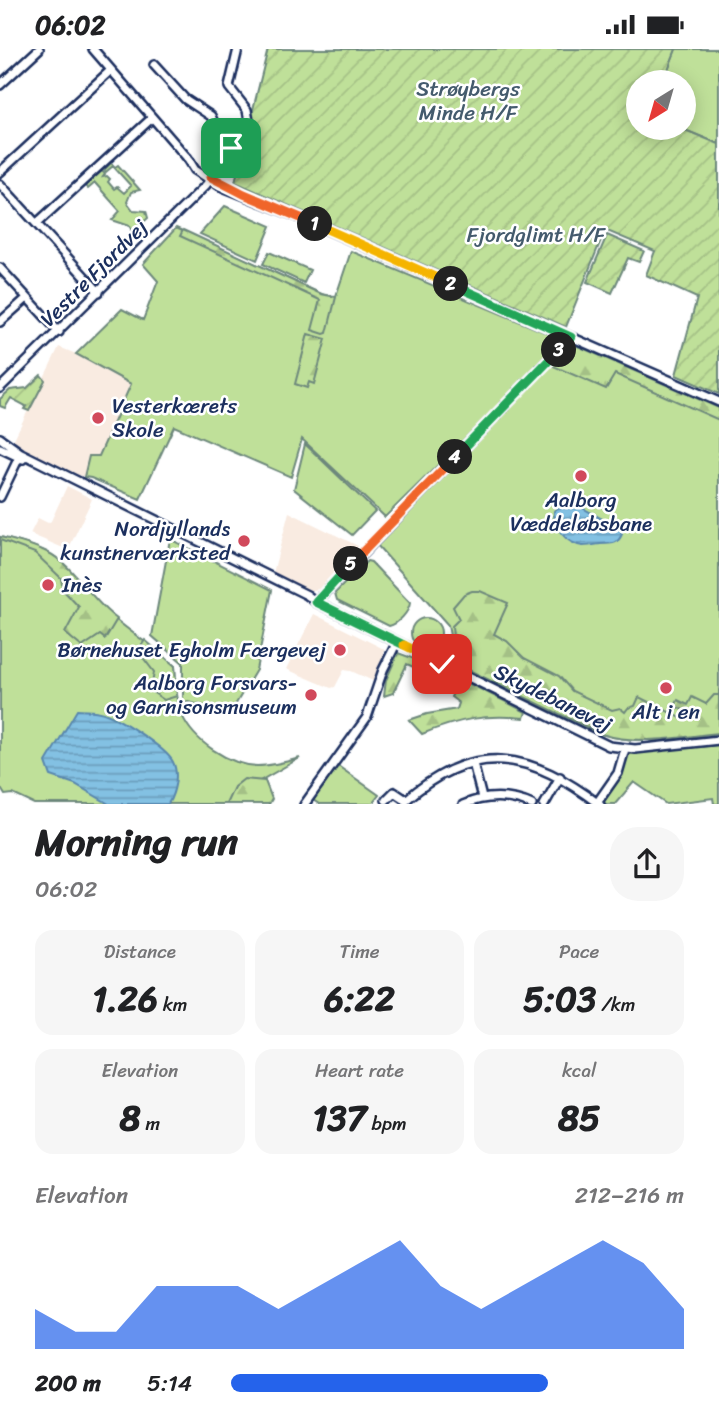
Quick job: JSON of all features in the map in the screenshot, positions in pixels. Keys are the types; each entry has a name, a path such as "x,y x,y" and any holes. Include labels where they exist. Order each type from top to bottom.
{"street":[{"path":"0,85 39,49"},
{"path":"93,49 187,157 210,178 719,402"},
{"name":"Vestre Fjordvej","path":"0,388 99,292 210,178 248,121 247,110 229,87 238,49"},
{"path":"154,65 185,99 211,116 230,149"},
{"path":"0,172 111,70"},
{"path":"37,223 152,118"},
{"path":"0,184 99,292"},
{"path":"0,268 59,332"},
{"path":"0,322 27,298"},
{"path":"316,602 571,337"},
{"name":"Skydebanevej","path":"0,438 20,455"},
{"name":"Skydebanevej","path":"0,448 20,455 296,595 316,602 587,736 625,749 719,740"},
{"path":"0,497 20,455"},
{"path":"304,804 368,717 383,670 397,642"},
{"name":"Skydebanevej","path":"386,800 394,792 406,800 423,785 464,764 500,760 527,763 560,777 598,804 618,773 625,749"},
{"path":"473,763 482,798"},
{"path":"544,804 560,777"},
{"path":"463,804 482,798 512,799 532,804"}],"shaded area":[{"name":"Vesterkærets Skole","path":"59,347 131,384 140,499 91,478 73,474 25,450 13,441"},
{"path":"67,486 92,499 68,550 30,534 38,518 48,523 51,521"},
{"path":"289,512 360,547 319,589 309,591 273,573"},
{"name":"Børnehuset Egholm Færgevej","path":"314,614 384,649 384,659 373,681 344,670 335,687 331,688 286,669"}],"green space":[{"path":"268,49 676,49 668,70 626,70 626,140 696,140 696,135 719,144 719,394 676,375 697,298 646,275 655,251 605,230 566,327 235,182"},
{"path":"676,49 719,49 719,144 696,135 696,70 668,70"},
{"path":"111,163 115,167 118,165 140,190 131,192 127,202 133,210 146,211 148,218 132,233 130,226 112,220 120,211 95,183 88,189 85,186 102,171 105,174 103,177 110,179 108,182 114,189 117,187 124,193 131,186 113,166 106,172 104,170"},
{"path":"225,206 271,226 257,260 200,234"},
{"path":"176,228 324,295 336,296 351,251 554,336 559,342 556,349 385,517 302,439 291,477 174,426 140,499 84,477 89,456 99,456 131,384 76,354 122,309 143,320 158,281 143,264"},
{"path":"183,230 321,294 336,297 327,333 312,330 320,300 180,236"},
{"path":"607,235 644,251 639,262 628,258 612,293 587,282"},
{"path":"269,252 310,270 304,283 263,264"},
{"path":"308,334 326,339 314,384 309,382 307,388 295,384"},
{"name":"Aalborg Væddeløbsbane","path":"578,346 719,408 719,733 645,740 601,734 442,659 450,636 448,625 376,544 566,349"},
{"path":"578,346 719,408 719,420 615,374 606,389 551,365 566,349"},
{"path":"41,375 45,380 29,411 24,409 26,406 11,398 5,408 0,406 0,399 10,390 27,388"},
{"path":"305,444 375,511 352,535 294,489"},
{"path":"0,537 34,547 57,558 103,609 175,666 177,697 182,715 194,734 213,750 246,765 274,765 300,758 237,794 230,804 34,804 13,794 5,795 0,787"},
{"path":"0,537 41,549 66,565 99,603 117,619 105,639 100,635 82,647 65,633 79,607 63,590 61,578 35,553 0,540"},
{"path":"170,539 272,590 256,670 231,712 183,701 183,663 152,636"},
{"path":"367,561 410,603 405,614 392,625 389,626 337,600 335,593"},
{"path":"480,591 508,603 494,634 507,641 524,658 559,676 572,691 612,710 620,708 625,712 635,706 639,697 681,718 685,711 675,706 678,700 688,705 692,697 706,704 714,695 719,695 719,733 645,740 601,734 444,658 453,638 452,626 459,619 453,607 464,594"},
{"path":"426,618 437,622 441,633 437,644 426,648 415,644 411,633 415,622"},
{"path":"145,640 175,666 177,696 164,700 151,691 154,672 138,651"},
{"path":"398,653 437,667 433,676 407,664 393,693 384,696 386,680"},
{"path":"460,679 526,712 524,718 472,719 422,734 409,720 457,709 459,703 451,697"},
{"path":"719,745 719,804 714,804 713,798 666,804 634,782 615,804 605,804 604,801 622,773 628,753"},
{"path":"338,766 379,795 372,804 319,804 313,800"},
{"path":"244,779 265,781 272,799 269,804 226,804 234,787"}],"water":[{"path":"568,502 620,529 620,538 613,543 587,546 577,545 567,539 556,523 554,511"},
{"path":"77,710 100,712 117,719 140,733 168,756 175,767 176,777 168,804 109,804 75,784 51,776 46,762"}],"place":[{"name":"Vesterkærets Skole","path":"98,418"},
{"name":"Aalborg Væddeløbsbane","path":"581,476"},
{"name":"Nordjyllands kunstnerværksted","path":"244,541"},
{"name":"Inès","path":"48,585"},
{"name":"Børnehuset Egholm Færgevej","path":"340,650"},
{"name":"Alt i en","path":"666,688"},
{"name":"Aalborg Forsvars- og Garnisonsmuseum","path":"311,695"}],"route":[{"path":"231,148 211,177 244,194 571,337 316,602 442,664"}],"park label":[{"name":"Strøybergs Minde H/F","path":"468,101"},
{"name":"Fjordglimt H/F","path":"536,235"}]}
